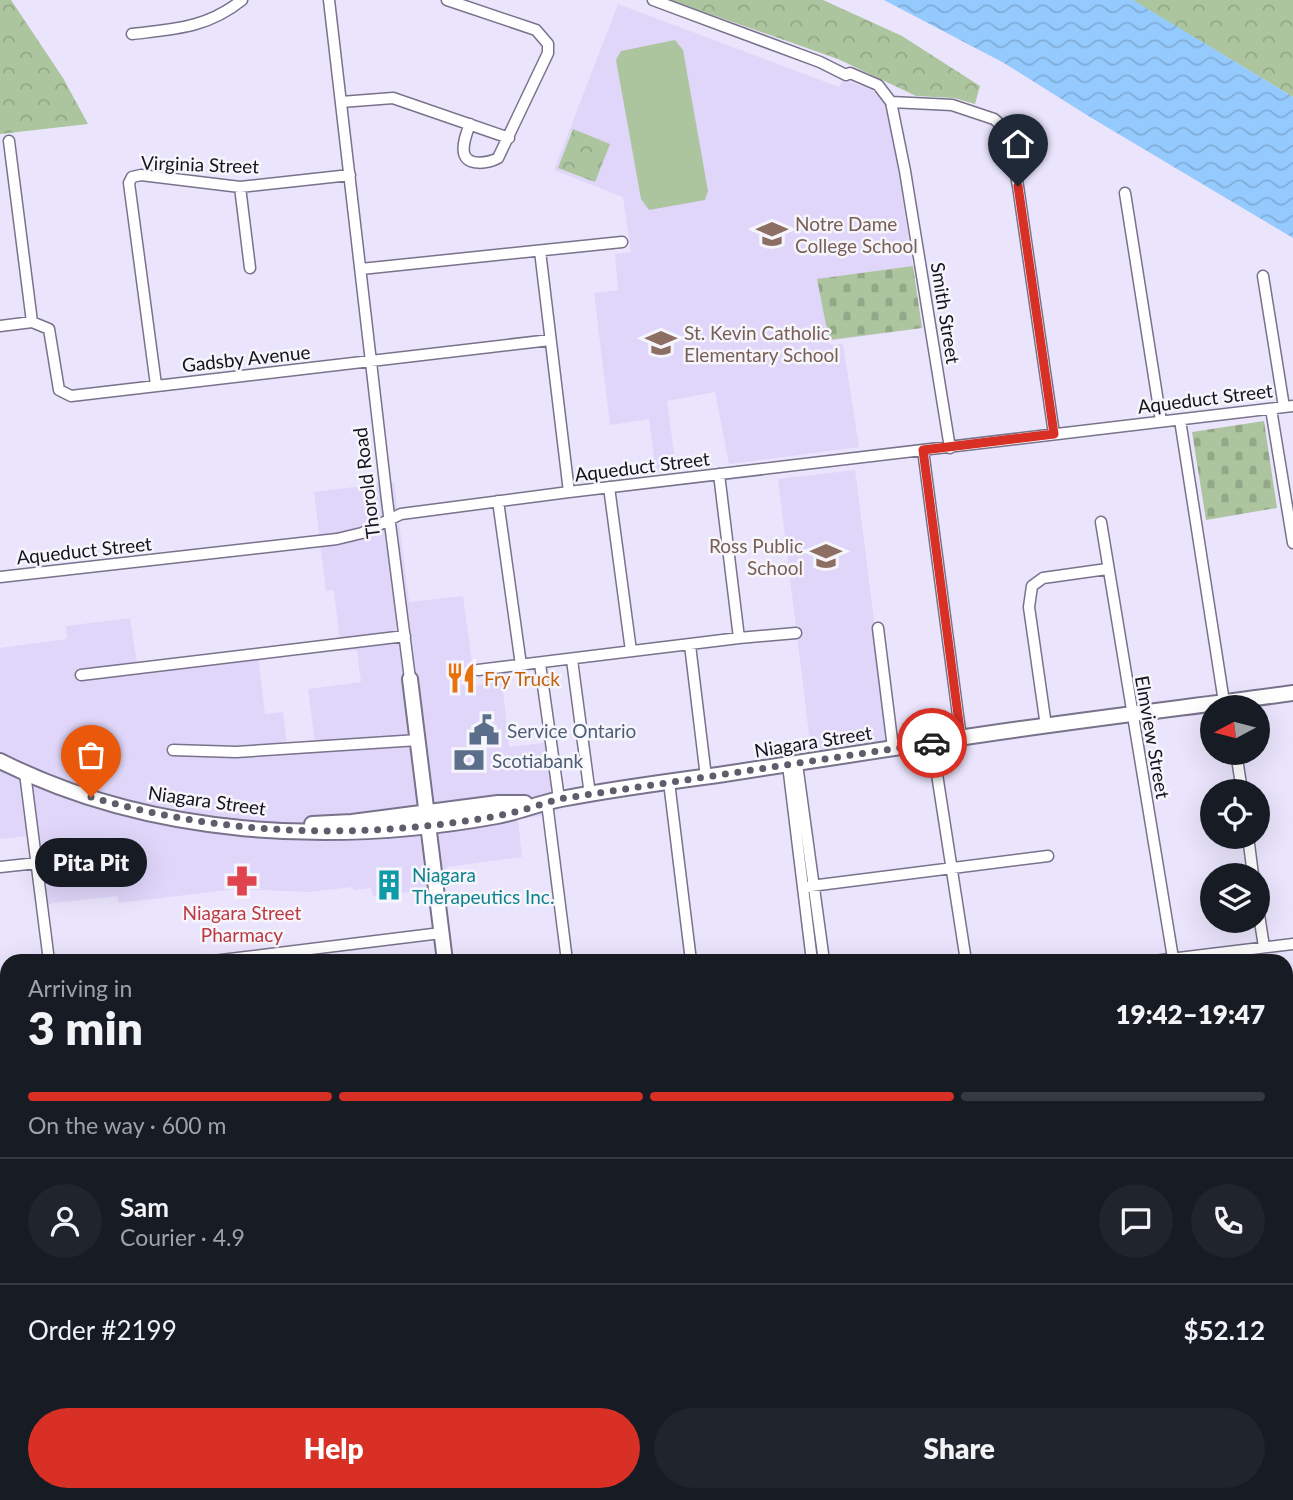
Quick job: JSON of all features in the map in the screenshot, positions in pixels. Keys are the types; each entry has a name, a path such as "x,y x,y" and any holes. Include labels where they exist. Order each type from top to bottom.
{"main road":[{"name":"Thorold Road","path":"410,679 444,954"},
{"name":"Niagara Street","path":"1270,696 1293,693"},
{"name":"Niagara Street","path":"0,761 91,797 154,814 218,825 292,830 315,823 428,819 498,803 553,801 961,738 1200,706"}],"street":[{"path":"132,34 205,23 242,0"},
{"name":"Thorold Road","path":"330,0 410,679"},
{"path":"447,0 536,30 548,44 548,53 526,95 502,154 494,161 469,161 463,151 470,124"},
{"path":"653,0 820,62 846,75 850,73 878,85 891,102 951,105 994,120 1002,126 1010,139 1054,434"},
{"path":"341,102 393,98 509,138"},
{"name":"Smith Street","path":"891,102 905,171 950,447"},
{"path":"0,326 32,322 9,141"},
{"name":"Virginia Street","path":"156,385 129,183 132,177 141,175 240,187 350,175"},
{"path":"240,187 250,268"},
{"path":"1125,193 1161,421"},
{"path":"361,270 622,242"},
{"path":"540,251 569,492"},
{"path":"1263,276 1289,406"},
{"name":"Gadsby Avenue","path":"32,322 49,329 59,390 71,396 550,340"},
{"name":"Aqueduct Street","path":"0,577 337,539 362,533 401,514 498,501 1289,406"},
{"path":"1271,409 1290,505 1293,543"},
{"path":"1180,420 1226,695"},
{"path":"923,450 961,738"},
{"path":"719,474 739,638"},
{"path":"609,487 631,651"},
{"path":"498,501 521,665"},
{"name":"Elmview Street","path":"1101,522 1171,954"},
{"path":"1046,726 1029,607 1031,589 1043,578 1107,569"},
{"path":"878,628 893,748"},
{"path":"478,670 796,633"},
{"path":"81,675 405,636"},
{"path":"690,645 706,777"},
{"path":"572,660 590,795"},
{"path":"540,664 566,954"},
{"path":"173,750 236,752 418,740"},
{"path":"932,743 965,954"},
{"path":"793,764 815,886 823,954"},
{"path":"793,764 811,954"},
{"path":"25,773 48,954"},
{"path":"669,782 690,954"},
{"path":"803,887 1048,856"},
{"path":"0,867 37,863"},
{"path":"270,954 441,933"},
{"path":"1262,933 1264,947"},
{"path":"1241,954 1264,947 1293,944"}],"shaded area":[{"name":"Notre Dame College School","path":"618,4 839,87 843,79 872,90 886,103 890,114 922,328 829,341 831,345 843,344 859,447 729,464 715,392 667,401 676,469 656,472 649,419 610,425 594,293 618,290 615,254 631,252 623,197 554,170"},
{"name":"Ross Public School","path":"855,470 889,739 811,751 778,479"},
{"path":"394,482 409,602 463,596 475,685 502,682 509,747 551,742 559,810 542,816 518,819 522,857 447,867 448,888 373,896 371,888 353,890 353,887 308,892 236,889 119,903 117,896 38,905 30,836 0,839 0,648 67,639 66,626 130,618 137,663 257,649 265,714 283,712 287,745 315,742 308,689 361,682 357,650 341,651 334,590 326,591 314,492"}],"green space":[{"path":"0,0 11,0 63,78 88,124 0,134"},
{"path":"670,0 823,0 902,36 980,86 975,104 954,98 916,96 838,59"},
{"path":"1133,0 1293,0 1293,97 1173,25"},
{"path":"675,40 683,50 708,191 705,200 649,210 641,199 616,60 621,51"},
{"path":"573,129 610,144 595,182 558,168"},
{"path":"913,266 922,328 829,340 817,279"},
{"path":"1264,421 1277,508 1206,520 1192,432"}],"water":[{"path":"884,0 1133,0 1293,97 1293,238 1004,63"}],"way so far":[{"path":"91,797 154,814 215,824 330,833 358,832 499,816 559,799 932,743"}],"place":[{"name":"Notre Dame College School","path":"772,234"},
{"name":"St. Kevin Catholic Elementary School","path":"661,343"},
{"name":"Ross Public School","path":"826,556"},
{"name":"Fry Truck","path":"461,678"},
{"name":"Service Ontario","path":"484,730"},
{"name":"Scotiabank","path":"469,760"},
{"name":"Pita Pit","path":"91,797"},
{"name":"Niagara Street Pharmacy","path":"242,881"},
{"name":"Niagara Therapeutics Inc.","path":"389,885"}],"route":[{"path":"932,743 961,738 923,450 1054,434 1018,186"}]}
